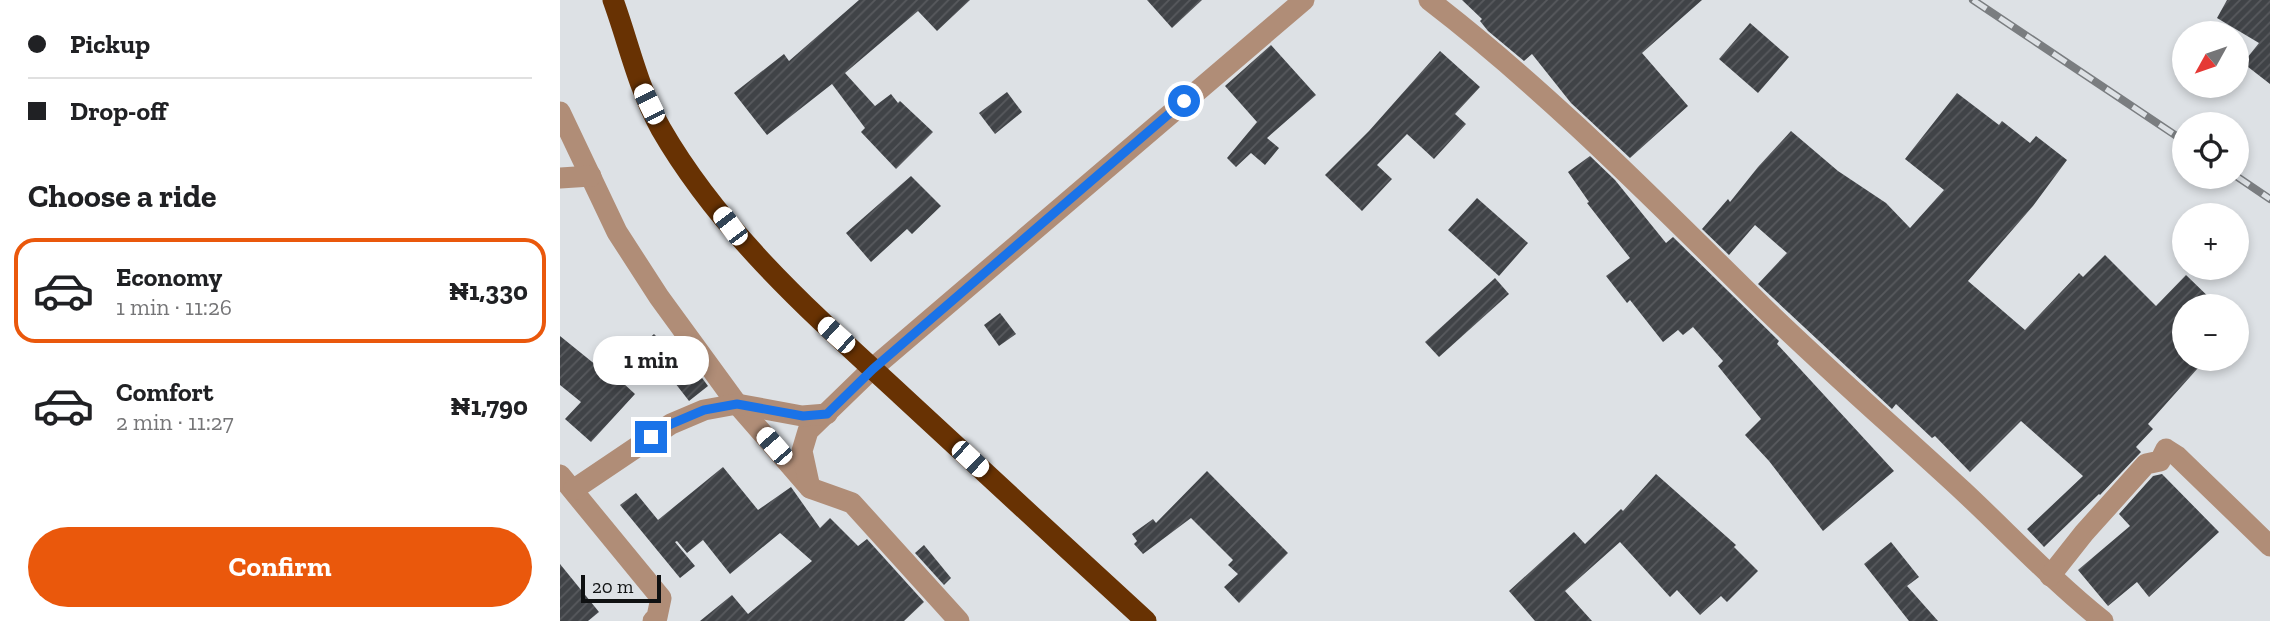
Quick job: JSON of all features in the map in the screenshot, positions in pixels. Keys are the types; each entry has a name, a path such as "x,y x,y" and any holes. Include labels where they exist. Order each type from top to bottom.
{"highway":[{"path":"615,3 638,80 660,128 692,177 730,226 773,273 873,369 1146,621"}],"street":[{"path":"810,488 802,451 808,432 873,369 1304,0"},
{"path":"1429,0 1460,24 1598,146 1794,337 1981,508 2066,592 2102,621"},
{"path":"563,125 617,232 659,297 737,404 810,488 852,503 959,621"},
{"path":"560,178 591,176"},
{"path":"653,621 657,617 661,598 566,482 671,424 704,410 737,404 803,416 827,414"},
{"path":"2050,576 2084,533 2146,464 2160,461 2166,449 2177,456 2270,546"}],"building":[{"path":"859,0 970,0 937,31 918,11 845,73 875,106 891,94 933,132 896,169 861,132 865,128 832,84 767,135 734,93 784,54 789,61"},
{"path":"1147,0 1202,0 1172,28"},
{"path":"1462,0 1702,0 1642,53 1688,106 1630,158 1571,103 1532,54 1524,61 1488,31 1480,21 1482,19"},
{"path":"2227,0 2270,0 2270,84 2249,68 2249,56 2259,43 2249,37 2249,21 2222,21 2217,18"},
{"path":"1750,23 1789,57 1758,93 1719,59"},
{"path":"1271,45 1316,95 1267,138 1279,148 1265,165 1251,153 1236,167 1227,158 1257,122 1225,86"},
{"path":"1440,51 1480,87 1455,114 1466,124 1434,159 1407,134 1377,165 1392,179 1362,211 1325,175 1369,131"},
{"path":"1007,92 1022,112 995,134 979,113"},
{"path":"1957,93 1999,125 2002,121 2030,143 2036,136 2067,160 2033,206 1968,281 2025,330 2079,273 2083,277 2105,255 2156,306 2181,280 2191,280 2206,294 2172,294 2172,371 2195,371 2148,424 2153,429 2136,447 2141,452 2044,547 2027,529 2083,476 2021,421 1970,472 1935,436 1932,438 1896,404 1892,409 1758,284 1787,253 1755,225 1729,255 1702,229 1728,199 1730,202 1791,131 1838,171 1886,203 1910,228 1944,190 1905,159"},
{"path":"1590,156 1615,180 1666,243 1673,237 1779,341 1777,344 1894,471 1823,531 1769,461 1745,435 1761,419 1718,366 1723,361 1693,327 1683,335 1678,330 1663,342 1630,300 1627,303 1606,276 1630,258 1587,203 1589,202 1568,172"},
{"path":"911,176 941,206 912,234 907,229 871,262 846,233"},
{"path":"1477,198 1528,243 1499,276 1448,230"},
{"path":"1495,278 1509,294 1439,357 1425,342"},
{"path":"1000,313 1016,334 999,346 984,325"},
{"path":"654,334 687,367 691,363 708,386 689,401 644,343"},
{"path":"560,336 607,374 610,371 635,394 591,442 565,419 581,402 560,385"},
{"path":"723,467 758,510 791,487 820,528 830,518 858,546 867,539 924,602 904,621 700,621 732,595 748,614 812,561 780,533 730,574 703,540 687,553 677,541 675,542 695,566 680,578 620,505 636,493 658,520"},
{"path":"1207,471 1288,553 1239,603 1224,587 1238,574 1228,565 1233,560 1191,518 1143,554 1134,544 1137,541 1132,534 1153,519 1156,523"},
{"path":"1656,474 1736,545 1734,547 1758,571 1727,602 1721,596 1700,615 1677,590 1670,597 1620,542 1565,591 1592,621 1535,621 1509,591 1574,532 1585,544 1621,509 1623,511"},
{"path":"2162,474 2219,532 2149,597 2137,582 2108,606 2078,570 2130,526 2119,514 2153,476"},
{"path":"1891,542 1919,577 1907,586 1938,621 1909,621 1864,564"},
{"path":"924,545 951,578 944,585 915,553"},
{"path":"560,564 599,612 588,621 560,621"}],"railway":[{"path":"1973,0 2172,133"},
{"path":"2249,185 2270,199"}],"route":[{"path":"651,437 671,424 704,410 737,404 803,416 827,414 873,369 1184,101"}]}
